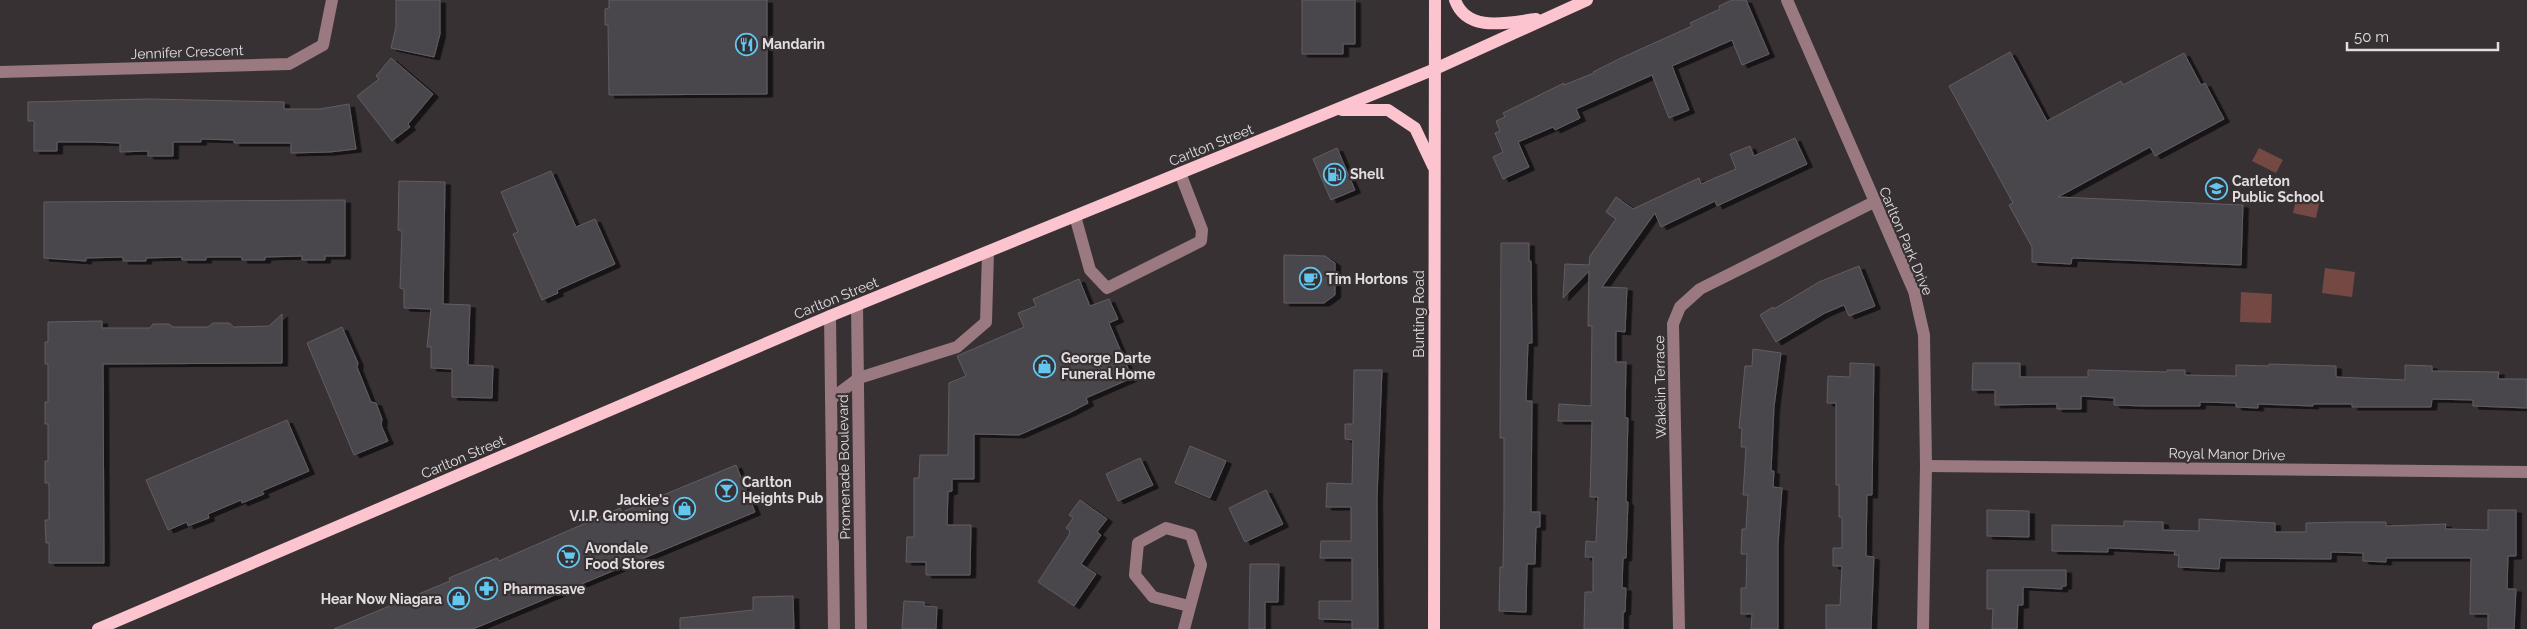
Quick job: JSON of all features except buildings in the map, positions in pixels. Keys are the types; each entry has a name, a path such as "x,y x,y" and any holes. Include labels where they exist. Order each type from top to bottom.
{"main road":[{"name":"Bunting Road","path":"1434,629 1435,0"},
{"path":"1455,0 1471,19 1478,22 1491,24 1549,17"},
{"name":"Carlton Street","path":"98,629 830,316 1435,69 1587,0"},
{"path":"1336,110 1388,110 1415,128 1435,171"}],"street":[{"name":"Jennifer Crescent","path":"0,72 289,64 324,45 332,0"},
{"name":"Carlton Park Drive","path":"1787,0 1914,291 1924,335 1926,466 1923,629"},
{"path":"1075,216 1090,270 1107,288 1201,241 1202,230 1180,173"},
{"name":"Wakelin Terrace","path":"1679,629 1673,324 1680,306 1700,289 1874,202"},
{"path":"831,399 858,379 957,347 986,322 988,252"},
{"name":"Promenade Boulevard","path":"857,305 861,629"},
{"name":"Promenade Boulevard","path":"830,316 834,629"},
{"name":"Royal Manor Drive","path":"1926,466 2527,472"},
{"path":"1184,629 1201,565 1191,535 1166,528 1138,543 1135,575 1153,597 1189,606"}],"shaded area":[{"path":"2259,148 2283,160 2276,173 2252,161"},
{"path":"2297,194 2320,199 2316,218 2293,213"},
{"path":"2325,268 2355,272 2352,297 2322,293"},
{"path":"2241,292 2272,294 2271,323 2240,322"}],"place":[{"name":"Mandarin","path":"746,44"},
{"name":"Shell","path":"1334,174"},
{"name":"Carleton Public School","path":"2216,189"},
{"name":"Tim Hortons","path":"1310,279"},
{"name":"George Darte Funeral Home","path":"1045,366"},
{"name":"Carlton Heights Pub","path":"726,490"},
{"name":"Jackie's V.I.P. Grooming","path":"685,508"},
{"name":"Avondale Food Stores","path":"569,556"},
{"name":"Pharmasave","path":"487,589"},
{"name":"Hear Now Niagara","path":"458,599"}]}
